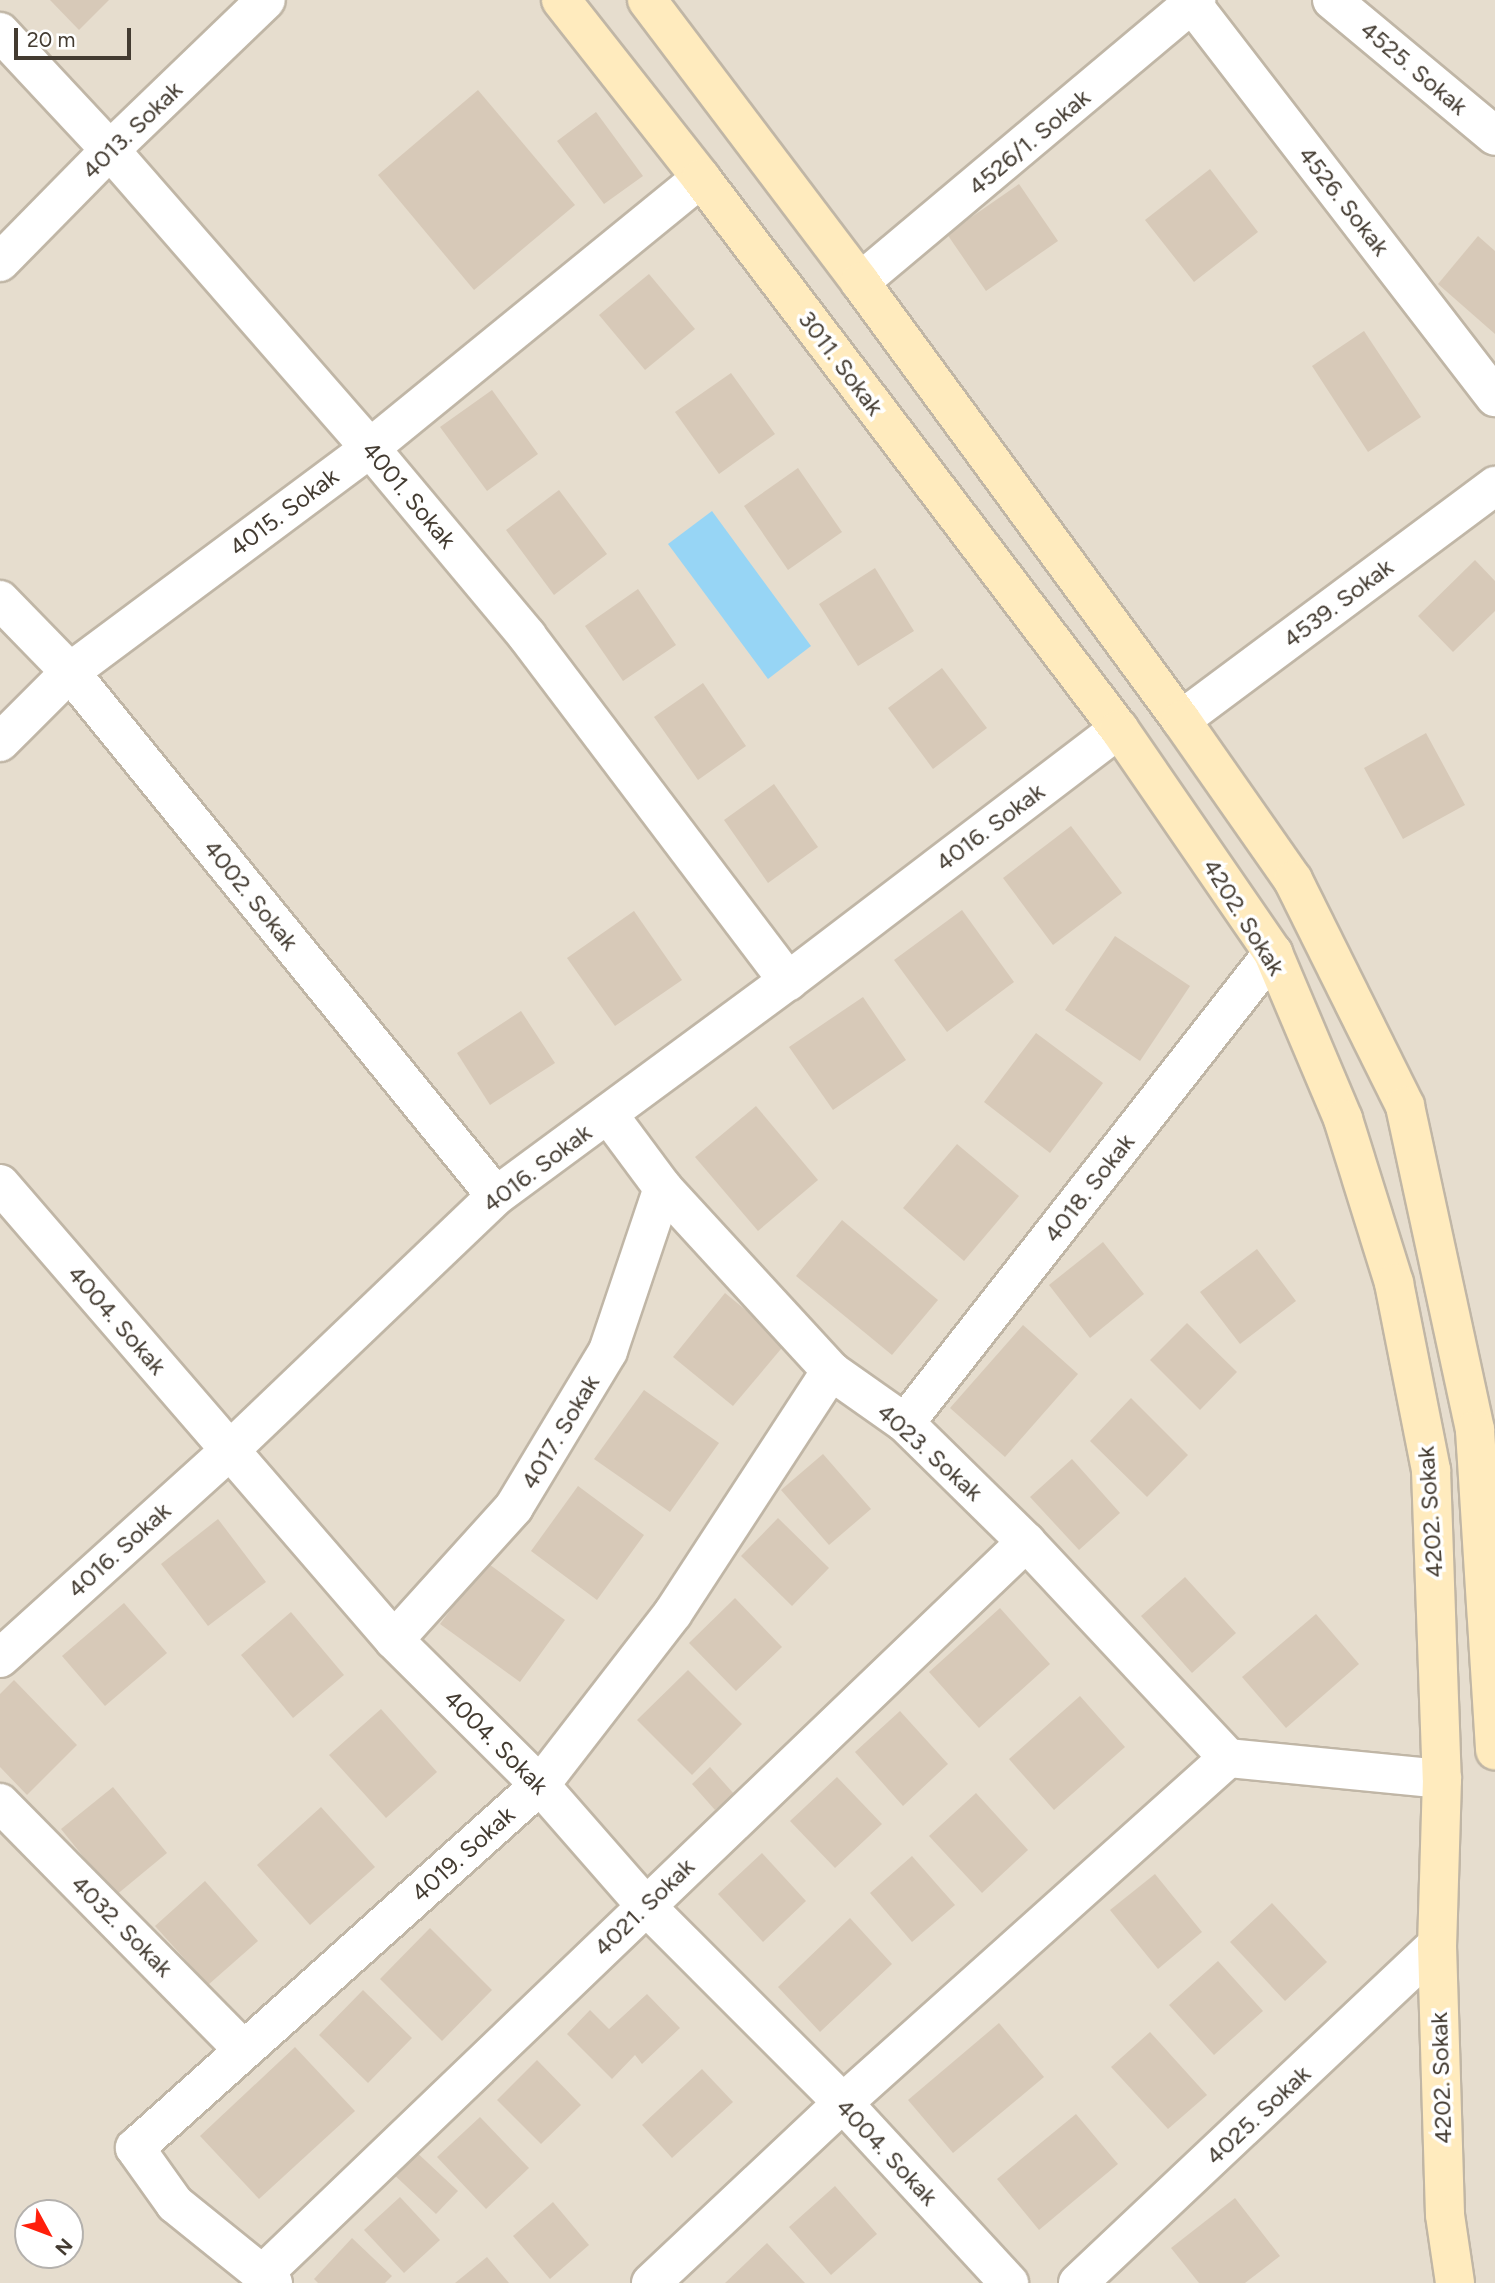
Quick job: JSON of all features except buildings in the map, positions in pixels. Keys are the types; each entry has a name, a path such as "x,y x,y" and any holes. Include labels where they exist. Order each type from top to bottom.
{"street":[{"name":"4013. Sokak","path":"0,262 110,149 266,0"},
{"name":"3011. Sokak","path":"561,0 701,178 1119,729"},
{"path":"647,0 860,282 1181,720"},
{"name":"4525. Sokak","path":"1332,0 1495,136"},
{"name":"4526/1. Sokak","path":"860,282 1195,2"},
{"name":"4526. Sokak","path":"1195,2 1495,397"},
{"name":"4001. Sokak","path":"0,32 110,149 370,448 527,636 788,981"},
{"name":"4015. Sokak","path":"0,743 70,672 370,448 701,178"},
{"name":"4539. Sokak","path":"1181,720 1495,486"},
{"name":"4002. Sokak","path":"0,600 70,672 496,1196"},
{"name":"4202. Sokak","path":"1181,720 1293,880 1405,1106 1485,1427 1495,1750"},
{"name":"4202. Sokak","path":"1119,729 1273,953 1343,1119 1394,1283 1431,1470 1442,1779 1437,1945 1446,2215 1455,2283"},
{"name":"4016. Sokak","path":"0,1658 229,1451 496,1196 788,981 1119,729"},
{"name":"4018. Sokak","path":"905,1423 1273,953"},
{"name":"4023. Sokak","path":"608,1114 663,1188 831,1371 905,1423 1026,1542 1228,1758"},
{"name":"4004. Sokak","path":"0,1184 394,1640 540,1785 646,1906 843,2103 1009,2283"},
{"name":"4017. Sokak","path":"394,1640 514,1507 608,1352 663,1188"},
{"name":"4019. Sokak","path":"268,2278 175,2204 135,2148 540,1785 673,1613 831,1371"},
{"name":"4021. Sokak","path":"268,2278 646,1906 1026,1542"},
{"path":"651,2283 843,2103 1228,1758 1442,1779"},
{"name":"4032. Sokak","path":"0,1803 243,2049"},
{"name":"4025. Sokak","path":"1078,2283 1437,1945"}],"shaded area":[{"path":"0,0 1495,0 1495,2283 0,2283"}],"water":[{"path":"712,511 811,646 768,679 668,544"}]}
